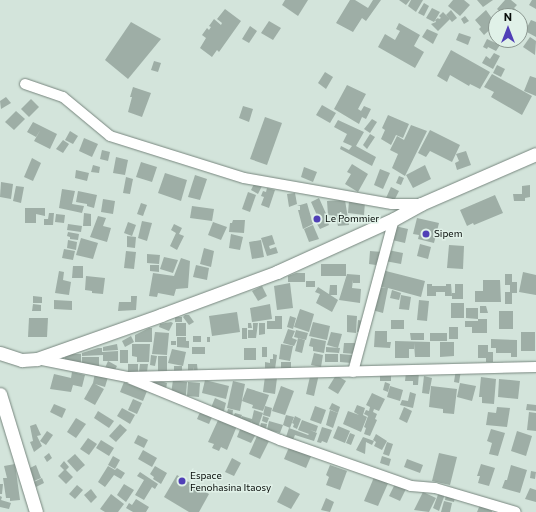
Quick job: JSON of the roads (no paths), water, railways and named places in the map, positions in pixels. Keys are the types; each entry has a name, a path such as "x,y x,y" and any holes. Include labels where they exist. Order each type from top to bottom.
{"street":[{"path":"25,84 63,97 110,136 244,178 392,204 421,204"},
{"path":"37,360 276,272 394,219 421,204 536,154"},
{"path":"354,372 394,219"},
{"path":"1,350 22,360 37,360 127,377 280,440 404,484 434,488 516,512"},
{"path":"127,377 536,367"},
{"path":"0,394 36,512"}],"place":[{"name":"Le Pommier","path":"317,219"},
{"name":"Sipem","path":"426,234"},
{"name":"Espace Fenohasina Itaosy","path":"182,481"}]}
